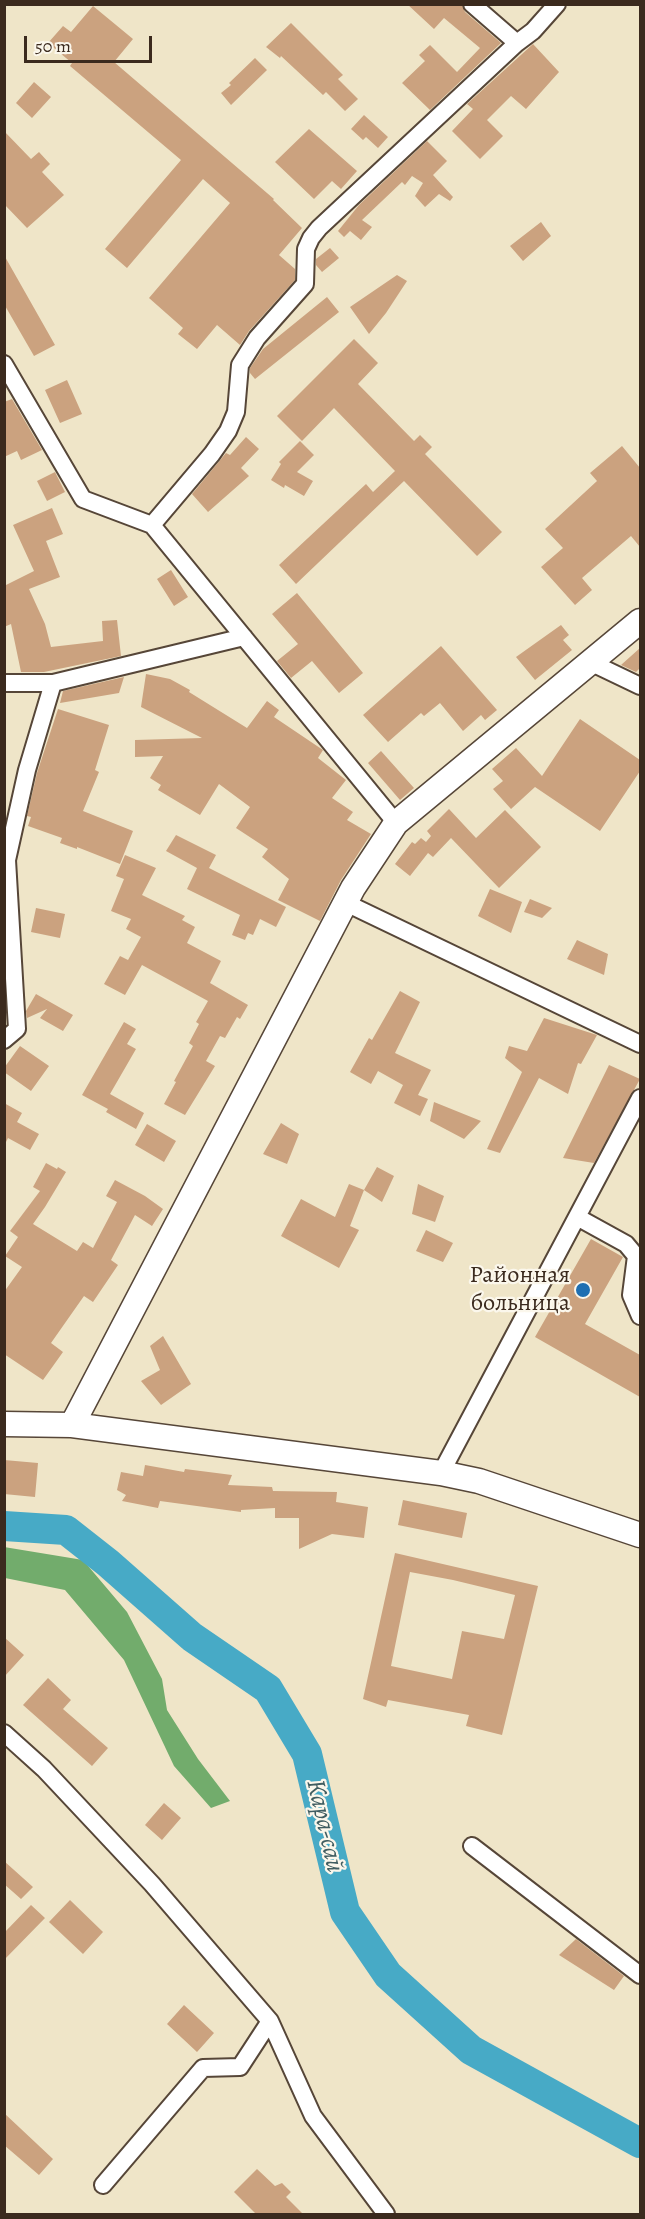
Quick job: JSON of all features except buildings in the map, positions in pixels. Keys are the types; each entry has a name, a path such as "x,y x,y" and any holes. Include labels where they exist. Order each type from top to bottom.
{"street":[{"path":"472,4 517,43"},
{"path":"153,525 212,454 228,431 236,412 240,365 257,338 305,284 306,249 311,238 319,228 533,30 557,4"},
{"path":"4,364 83,499 153,525 396,823"},
{"path":"72,1425 353,888 396,823 640,621"},
{"path":"4,683 53,683 244,637"},
{"path":"592,663 640,686"},
{"path":"4,1040 17,1029 7,860 27,770 53,683"},
{"path":"346,903 640,1044"},
{"path":"441,1473 640,1098"},
{"path":"577,1217 627,1244 636,1256 632,1295 640,1316"},
{"path":"4,1424 72,1425 441,1473 479,1481 640,1535"},
{"path":"4,1733 44,1768 152,1884 270,2021 313,2116 386,2214"},
{"path":"472,1846 638,1969"},
{"path":"103,2186 203,2068 240,2067 270,2021"}],"green space":[{"path":"4,1547 83,1560 127,1612 162,1679 167,1710 198,1759 230,1801 211,1808 174,1766 124,1660 65,1590 5,1578"}],"waterway":[{"name":"Кара-сай","path":"4,1526 66,1530 108,1563 192,1637 268,1689 307,1754 345,1912 388,1975 471,2050 640,2143"}],"place":[{"name":"Районная больница","path":"583,1290"}]}
